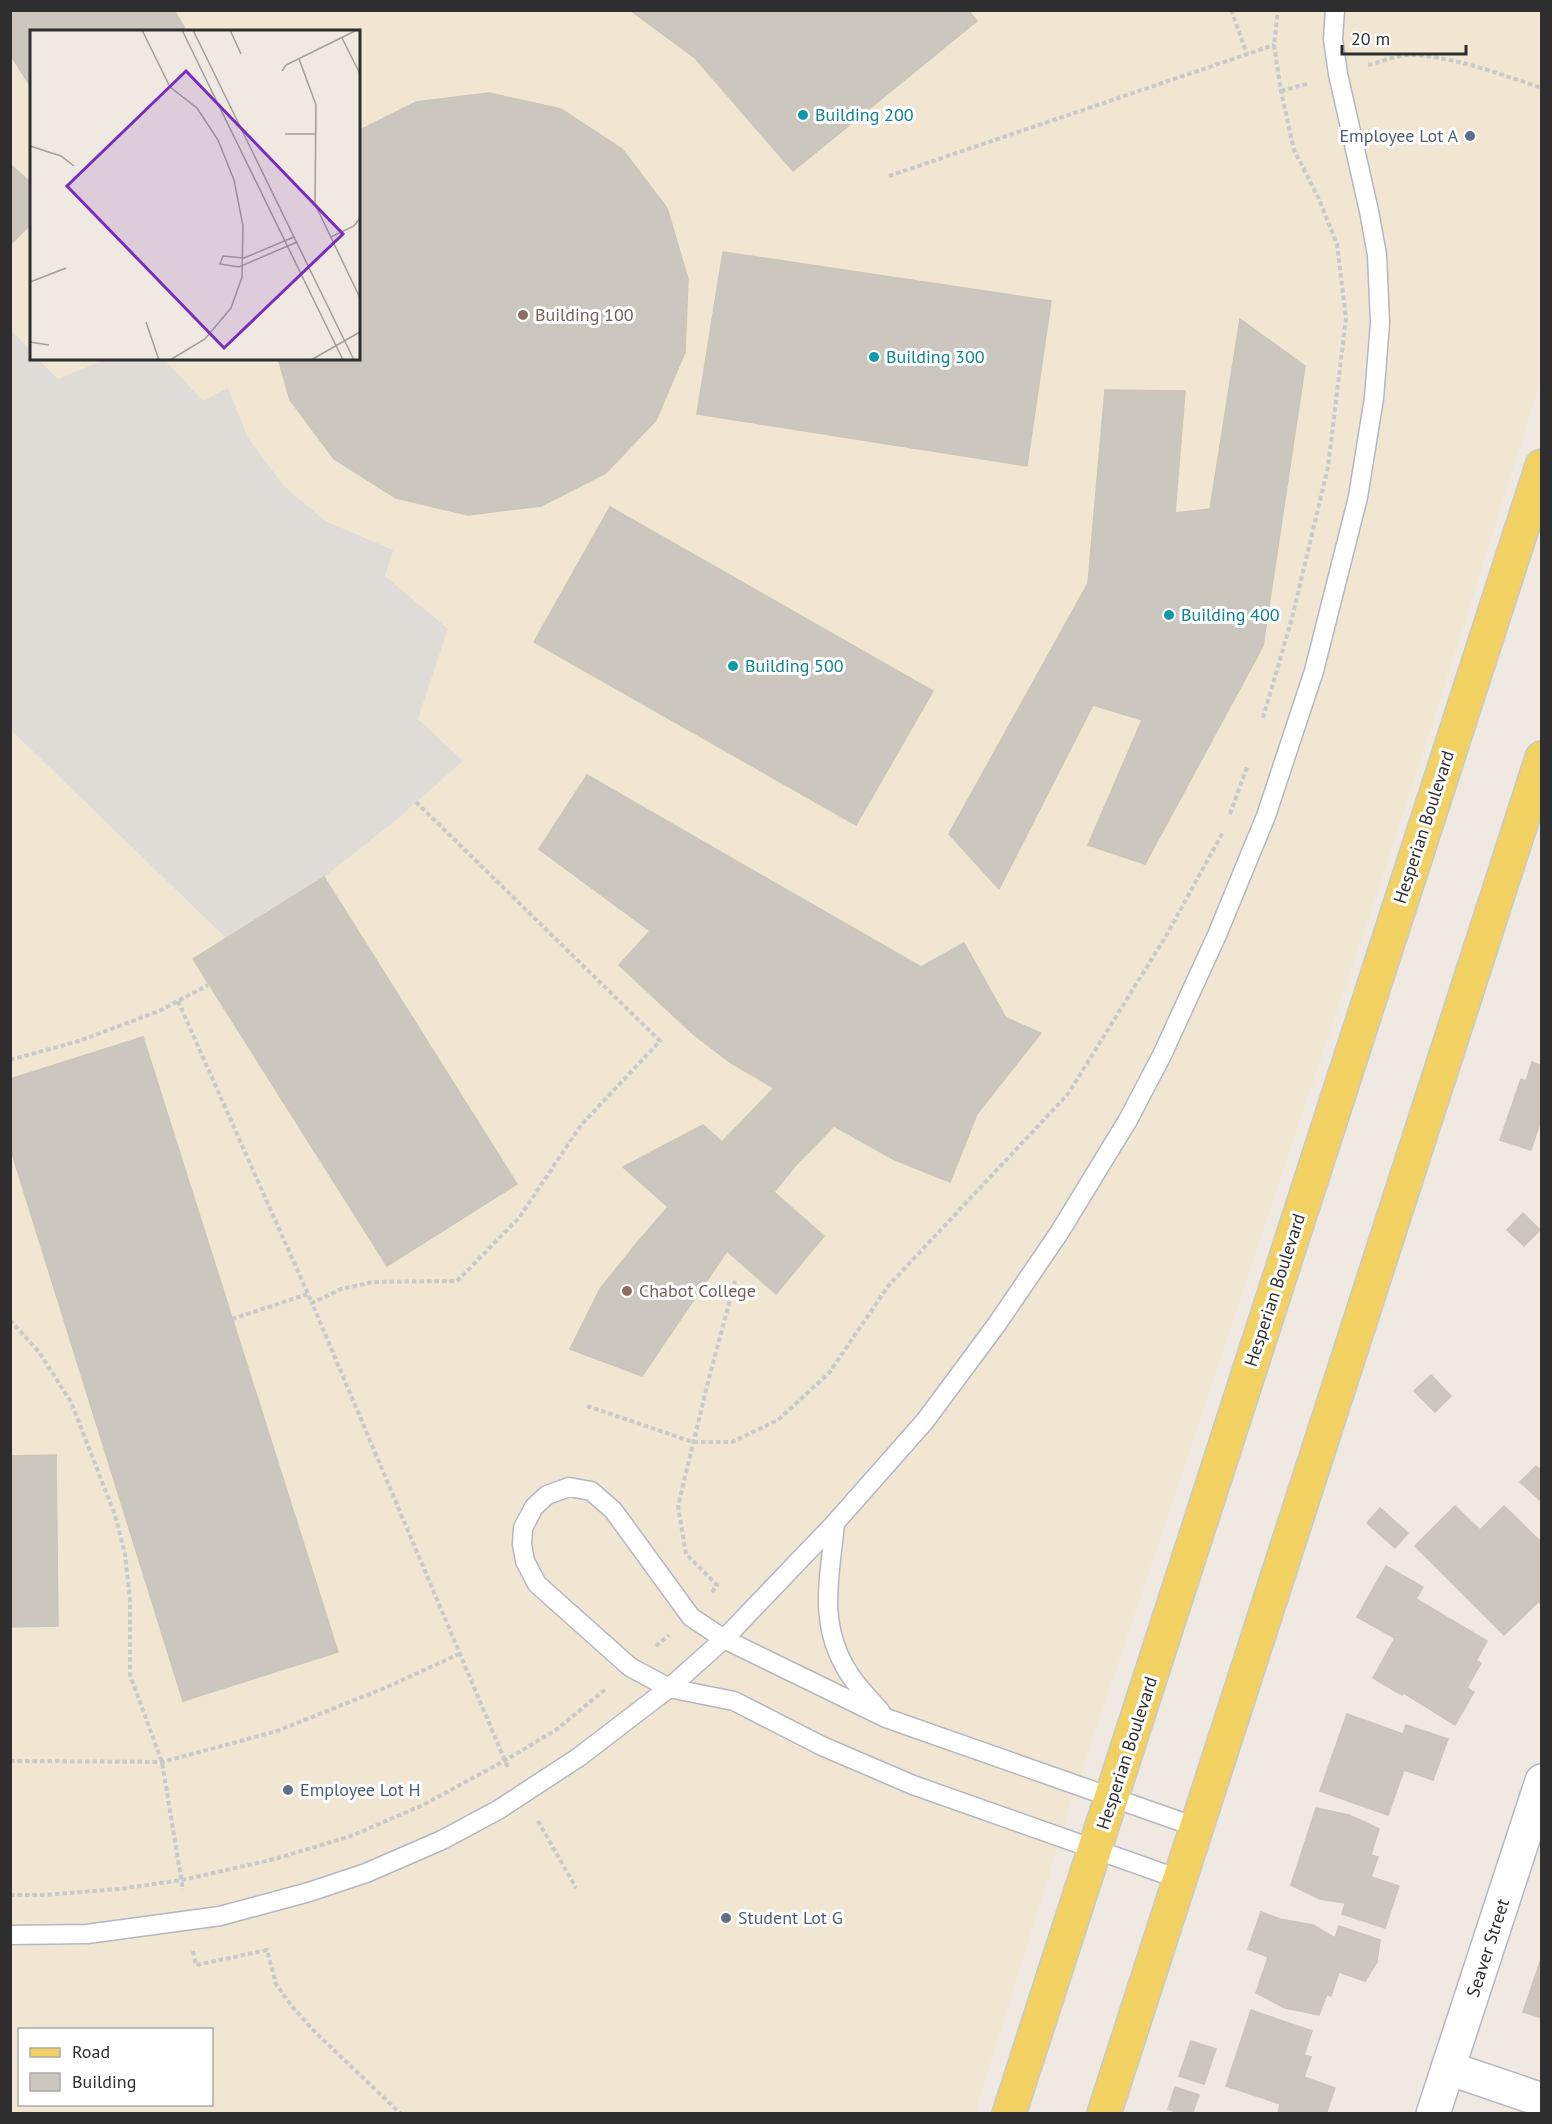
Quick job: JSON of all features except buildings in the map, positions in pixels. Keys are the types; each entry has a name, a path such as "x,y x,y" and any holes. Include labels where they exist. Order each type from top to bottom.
{"main road":[{"name":"Hesperian Boulevard","path":"1009,2114 1542,466"},
{"path":"1104,2114 1542,758"}],"street":[{"name":"Seaver Street","path":"1433,2114 1542,1782"},
{"path":"1448,2068 1542,2100"}],"lane":[{"path":"10,1935 87,1934 188,1922 220,1916 309,1892 366,1873 442,1840 524,1794 579,1757 669,1688 724,1639 835,1523 924,1421 990,1333 1059,1233 1121,1131 1162,1055 1217,935 1266,816 1314,671 1358,497 1374,398 1380,323 1377,255 1332,39 1335,10"},
{"path":"1179,1879 913,1785 822,1746 734,1701 669,1688 630,1667 537,1584 525,1561 522,1544 523,1528 534,1507 547,1495 569,1487 591,1491 613,1510 691,1617 724,1639 886,1718 1196,1827"},
{"path":"835,1523 826,1609 833,1643 849,1674 886,1718"}],"path":[{"path":"1231,10 1247,54"},
{"path":"1260,728 1292,618 1328,467 1346,318 1337,244 1318,197 1294,150 1274,45 1278,10"},
{"path":"889,176 1274,45"},
{"path":"1281,91 1407,55 1461,62 1542,88"},
{"path":"1230,816 1249,761"},
{"path":"312,1303 341,1289 373,1282 457,1281 519,1218 581,1125 660,1041 416,802"},
{"path":"587,1406 693,1442 732,1442 778,1420 829,1373 890,1285 1068,1094 1166,936 1226,827"},
{"path":"10,1060 79,1041 159,1011 208,985"},
{"path":"178,1001 312,1303 504,1761 576,1888"},
{"path":"10,1895 44,1895 118,1889 182,1880 275,1858 351,1836 406,1813 504,1761 556,1730 691,1617 717,1585 686,1554 678,1506 735,1281"},
{"path":"232,1319 308,1294"},
{"path":"10,1320 39,1352 70,1402 115,1515 125,1554 130,1600 130,1675 162,1762 196,1965 267,1950 276,1984 291,2005 313,2030 401,2114"},
{"path":"10,1761 162,1762 276,1731 387,1687 459,1654"}],"shaded area":[{"name":"Chabot College","path":"11,11 1541,11 1541,380 1416,775 1070,1807 975,2113 11,2114"},
{"path":"13,332 30,350 30,360 39,360 58,379 104,360 165,360 203,401 228,388 248,438 284,486 325,521 393,550 385,576 448,629 418,719 463,761 396,820 324,877 226,938 11,730 10,336"}],"place":[{"name":"Building 200","path":"803,115"},
{"name":"Employee Lot A","path":"1470,136"},
{"name":"Building 100","path":"523,315"},
{"name":"Building 300","path":"874,357"},
{"name":"Building 400","path":"1169,615"},
{"name":"Building 500","path":"733,666"},
{"name":"Chabot College","path":"627,1291"},
{"name":"Employee Lot H","path":"288,1790"},
{"name":"Student Lot G","path":"726,1918"}]}
